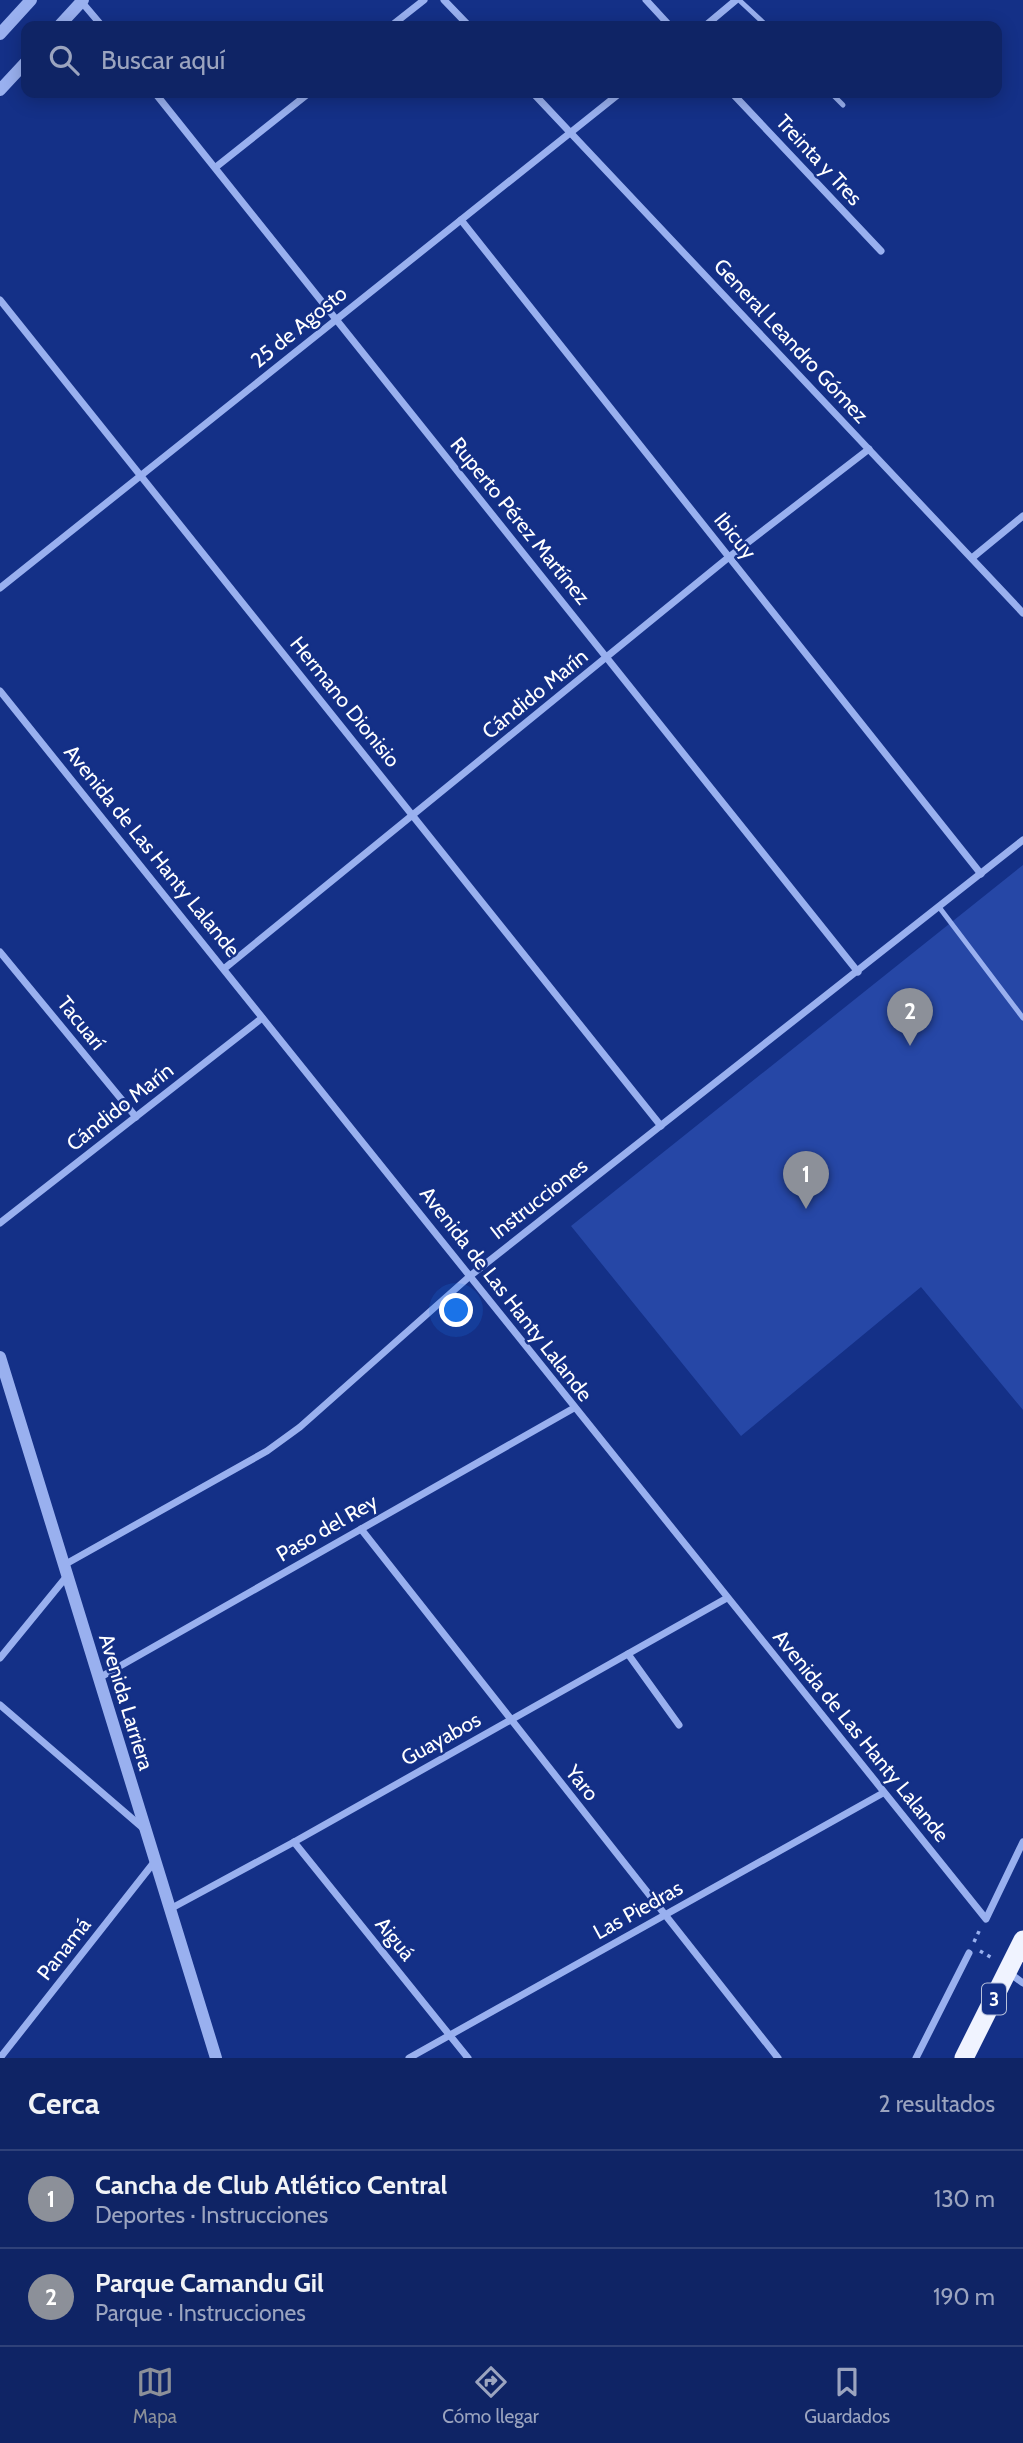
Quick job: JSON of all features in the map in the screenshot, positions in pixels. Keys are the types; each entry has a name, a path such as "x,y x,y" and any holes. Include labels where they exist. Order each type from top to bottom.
{"highway":[{"name":"3","path":"964,2058 1013,1975 1023,1941"}],"street":[{"path":"0,34 31,0"},
{"path":"63,21 81,0 98,21"},
{"path":"397,21 424,0"},
{"path":"444,0 465,21"},
{"path":"646,0 665,21"},
{"path":"711,21 738,0"},
{"path":"0,90 21,67"},
{"name":"Ruperto Pérez Martínez","path":"159,98 858,972"},
{"path":"216,167 303,98"},
{"name":"General Leandro Gómez","path":"538,98 1023,613"},
{"name":"25 de Agosto","path":"0,588 613,98"},
{"name":"Treinta y Tres","path":"737,98 881,251"},
{"name":"Ibicuy","path":"461,220 981,874"},
{"name":"Hermano Dionisio","path":"0,300 661,1126"},
{"name":"Cándido Marín","path":"225,968 729,557 869,449"},
{"path":"972,558 1023,516"},
{"name":"Avenida de Las Hanty Lalande","path":"0,691 986,1919"},
{"name":"Instrucciones","path":"0,1658 65,1570 267,1451 300,1427 470,1276 1023,839"},
{"name":"Tacuarí","path":"0,952 136,1117"},
{"name":"Cándido Marín","path":"0,1223 262,1018"},
{"name":"Avenida Larriera","path":"0,1357 216,2058"},
{"name":"Paso del Rey","path":"98,1679 574,1408"},
{"name":"Yaro","path":"361,1529 778,2058"},
{"name":"Guayabos","path":"170,1909 727,1598"},
{"path":"628,1654 679,1725"},
{"path":"0,1705 145,1829"},
{"name":"Las Piedras","path":"409,2058 883,1793"},
{"name":"Aiguá","path":"294,1842 468,2058"},
{"path":"986,1919 1023,1842"},
{"name":"Panamá","path":"0,2058 155,1861"},
{"path":"916,2058 970,1949"}],"lane":[{"path":"738,0 761,21"},
{"path":"836,98 843,105"},
{"path":"939,907 1023,1017"}],"path":[{"path":"986,1919 970,1949 1013,1975"}],"shaded area":[{"path":"1023,865 1023,1410 921,1287 741,1436 571,1226"}],"place":[{"name":"Parque Camandu Gil","path":"910,1046"},
{"name":"Cancha de Club Atlético Central","path":"806,1209"}]}
